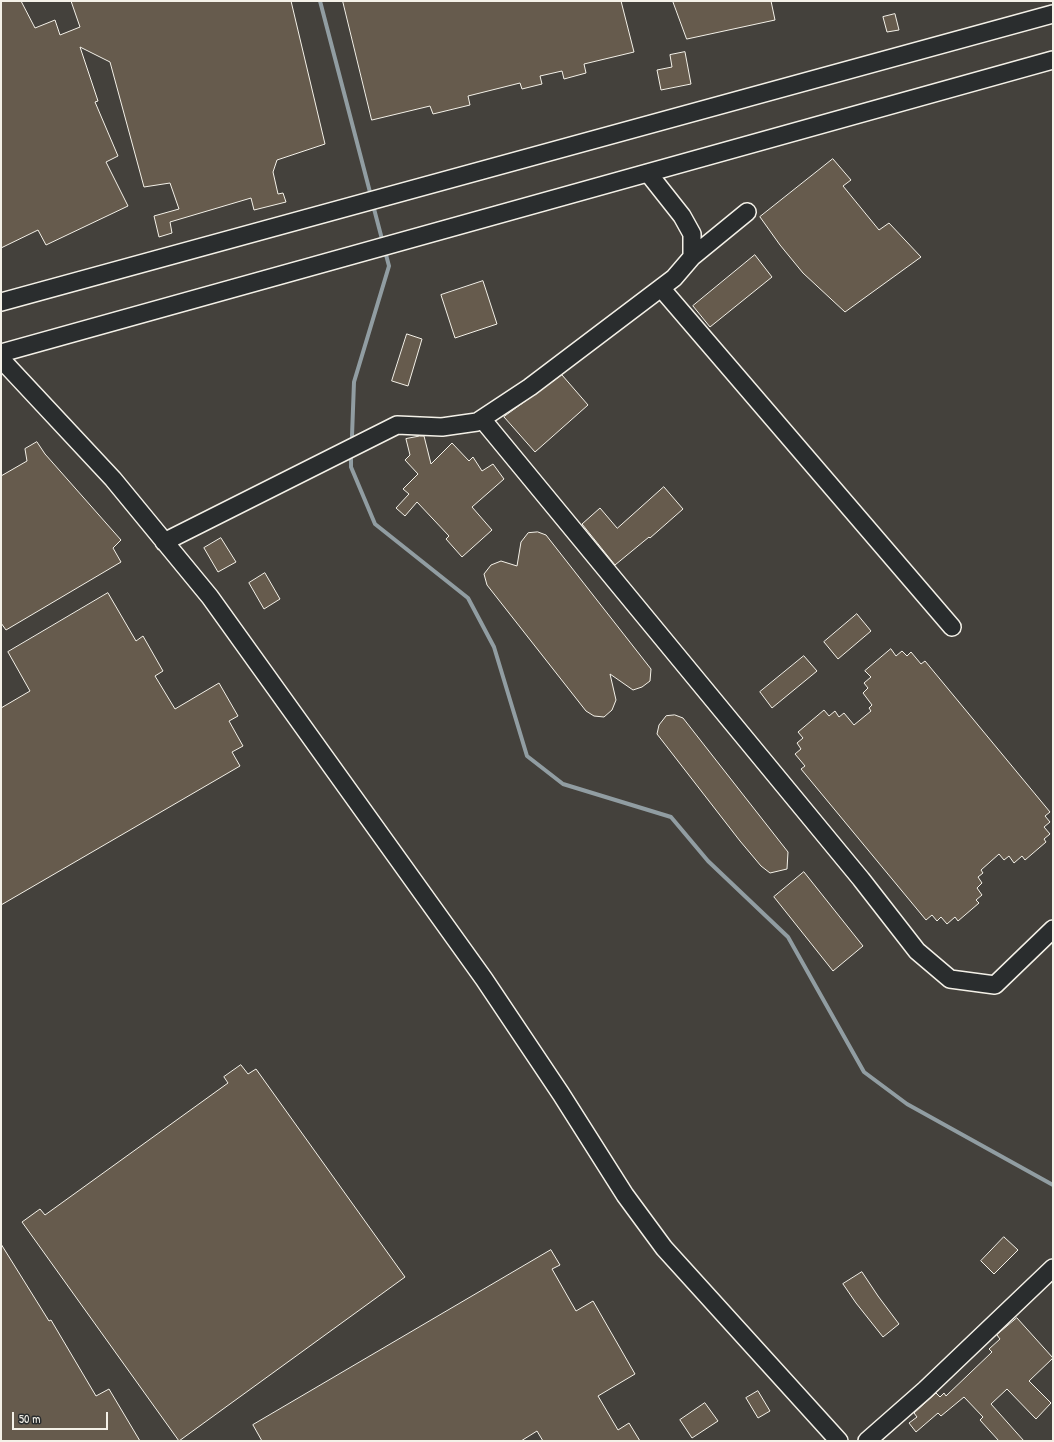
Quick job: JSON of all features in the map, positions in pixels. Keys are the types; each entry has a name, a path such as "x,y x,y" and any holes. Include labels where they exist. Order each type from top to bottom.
{"street":[{"path":"1,302 1053,14"},
{"path":"1,353 1053,60"},
{"path":"648,173 682,216 689,228 692,234 692,256"},
{"path":"164,542 397,425 442,427 477,422 530,387 674,278 692,256 747,212"},
{"path":"661,288 952,626"},
{"path":"1,359 114,479 210,597 480,973 561,1094 625,1195 664,1248 839,1441"},
{"path":"482,419 861,880 917,951 950,980 995,985 1053,929"},
{"path":"867,1441 925,1390 1053,1268"}],"shaded area":[{"path":"1,1 1053,1 1053,1441 1,1441"}],"building":[{"path":"1,1 21,1 35,28 55,20 60,35 80,27 71,1 291,1 325,144 277,160 273,172 278,194 283,193 286,202 254,210 251,198 170,222 172,233 159,237 154,216 179,209 170,183 144,187 110,62 80,47 98,101 95,102 118,156 106,162 128,206 46,245 38,230 1,248"},
{"path":"343,1 621,1 634,52 584,64 586,73 564,79 562,71 540,76 542,84 522,89 520,83 468,96 470,105 433,114 430,106 372,120"},
{"path":"673,1 771,1 775,20 687,39"},
{"path":"895,14 899,30 887,32 883,17"},
{"path":"685,52 691,84 661,90 657,70 672,67 670,55"},
{"path":"833,159 851,180 843,186 879,230 889,223 921,257 845,312 803,273 760,217"},
{"path":"755,255 772,277 710,327 693,306"},
{"path":"483,281 497,324 455,338 441,295"},
{"path":"407,334 422,339 408,386 392,381"},
{"path":"562,375 588,405 535,452 504,417"},
{"path":"424,436 431,464 452,443 469,461 473,457 482,471 493,464 504,479 472,507 492,530 462,557 446,539 449,536 417,502 405,516 396,508 409,494 403,489 418,474 405,460 410,455 406,439"},
{"path":"37,442 45,454 121,540 113,548 121,562 6,630 1,623 1,476 27,461 25,449"},
{"path":"664,487 683,509 650,538 649,537 615,565 582,524 600,508 617,528"},
{"path":"538,532 546,535 651,669 650,681 642,687 633,690 610,674 616,700 612,710 604,717 594,716 586,711 487,585 484,574 491,565 501,561 517,566 521,542 528,533"},
{"path":"221,538 236,562 218,572 204,548"},
{"path":"265,573 280,599 264,609 249,583"},
{"path":"108,593 136,641 143,636 163,671 155,676 175,709 219,683 238,716 229,721 243,746 232,752 240,766 1,905 1,708 30,691 8,652"},
{"path":"857,614 871,631 838,659 824,642"},
{"path":"891,649 896,656 902,651 907,656 911,652 921,664 925,661 1050,812 1045,816 1050,822 1044,827 1050,834 1044,839 1046,842 1025,860 1022,856 1014,863 1009,856 1004,860 999,854 981,870 983,873 978,877 982,883 977,888 982,895 976,900 979,903 958,921 955,917 947,924 941,917 937,921 932,915 926,920 801,769 805,766 795,754 801,749 797,743 803,738 798,732 824,710 829,716 835,711 839,717 844,713 854,725 871,711 869,708 872,705 863,693 868,688 864,683 871,677 865,671"},
{"path":"804,656 817,671 772,708 760,692"},
{"path":"675,715 683,718 788,852 787,869 770,873 761,866 657,734 659,725 666,716"},
{"path":"804,872 863,946 833,971 774,897"},
{"path":"241,1065 248,1074 256,1069 405,1277 179,1441 22,1222 40,1209 45,1215 228,1083 224,1077"},
{"path":"1004,1237 1018,1250 994,1274 981,1261"},
{"path":"1,1244 49,1321 51,1320 96,1396 109,1389 140,1441 1,1441"},
{"path":"551,1250 560,1265 552,1269 576,1311 593,1301 635,1374 598,1396 618,1430 629,1423 640,1441 543,1441 537,1431 521,1441 262,1441 253,1425"},
{"path":"862,1272 899,1324 883,1337 843,1284"},
{"path":"1017,1318 1053,1358 1029,1381 1051,1403 1036,1419 1007,1389 991,1404 1024,1441 999,1441 980,1420 983,1417 964,1397 941,1416 938,1413 916,1432 909,1423 917,1417 914,1413 936,1393 940,1397 944,1393 946,1396 992,1352 989,1349 1000,1339 997,1335"},
{"path":"758,1391 770,1411 758,1418 746,1398"},
{"path":"705,1403 718,1421 692,1438 680,1420"}],"waterway":[{"path":"320,1 371,196"},
{"path":"373,205 383,243"},
{"path":"352,436 354,382 389,266 385,251"},
{"path":"351,459 351,467 375,524 468,598 494,647 527,756 563,784 671,817 708,861 788,937 864,1072 907,1104 1053,1185"}]}
